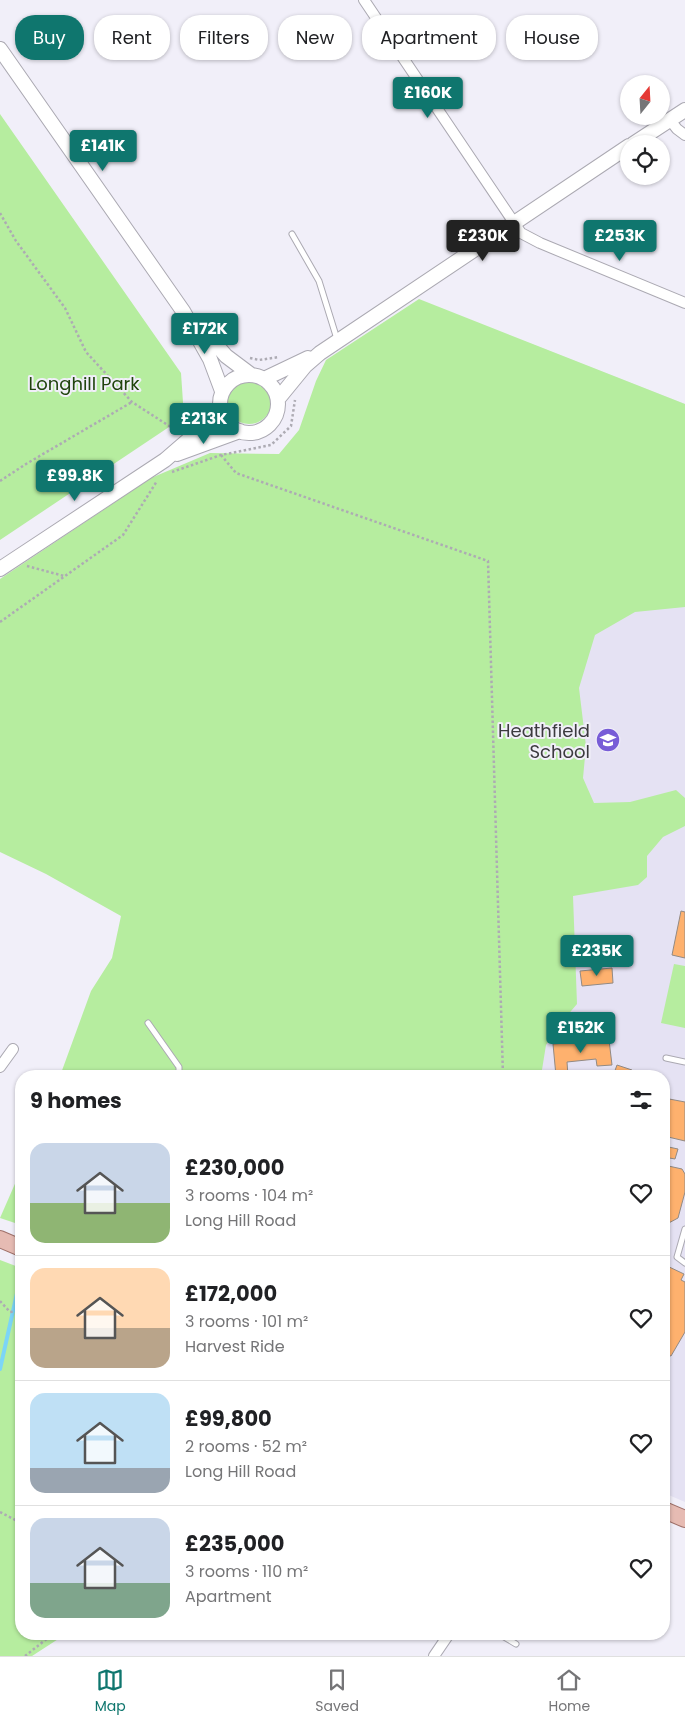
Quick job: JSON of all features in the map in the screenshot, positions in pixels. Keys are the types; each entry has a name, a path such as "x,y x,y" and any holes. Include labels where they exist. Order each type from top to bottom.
{"main road":[{"path":"0,1239 15,1245"},
{"path":"670,1513 685,1519"}],"street":[{"path":"364,0 521,233 685,303"},
{"path":"0,49 183,310 210,358 222,391 220,406 225,421 234,430 254,433 268,426 277,414 278,399 272,385 264,379 250,374 226,356 183,310"},
{"path":"685,110 670,120 685,135"},
{"path":"646,135 662,125"},
{"path":"278,399 305,366 320,353 620,152"},
{"path":"264,379 320,353"},
{"path":"222,391 234,378 250,374"},
{"path":"167,466 220,406"},
{"path":"5,566 167,466 195,446 240,431"},
{"path":"0,1067 13,1049"},
{"path":"434,1656 445,1640"}],"lane":[{"path":"292,234 319,281 338,341"},
{"path":"148,1024 179,1070"},
{"path":"666,1058 685,1062"},
{"path":"685,1230 677,1258 685,1263"},
{"path":"509,1640 516,1644"}],"path":[{"path":"0,213 16,241 65,308 86,352 132,402 183,435"},
{"path":"248,358 259,360 285,356"},
{"path":"167,466 271,445 291,426 293,406 296,398"},
{"path":"0,481 12,472 132,402"},
{"path":"221,454 236,473 488,561 503,1070"},
{"path":"0,622 122,535 160,476"},
{"path":"5,566 64,576"},
{"path":"0,1301 10,1312 15,1312"},
{"path":"0,1512 15,1520"},
{"path":"24,1656 44,1640"}],"shaded area":[{"name":"Heathfield School","path":"524,341 685,404 685,1502 670,1496 670,1070 536,1070"}],"green space":[{"name":"Longhill Park","path":"0,114 181,373 184,417 0,540"},
{"path":"419,299 685,404 685,607 635,612 595,635 579,688 586,746 583,778 594,803 630,802 676,790 685,798 685,826 663,837 647,856 647,877 638,885 573,896 577,1004 546,1045 542,1070 62,1070 91,991 112,958 121,916 46,874 0,852 0,579 151,478 210,453 279,454 299,430 316,381 326,360"},
{"path":"249,378 262,382 268,388 272,401 268,414 262,420 249,424 236,420 230,414 226,401 230,388 236,382"},
{"path":"674,964 685,966 685,1028 661,1023"},
{"path":"15,1184 15,1223 0,1218"},
{"path":"0,1260 15,1266 15,1640 57,1640 32,1656 0,1656"}],"building":[{"path":"681,911 685,912 685,958 672,955"},
{"path":"612,968 613,983 582,986 580,971"},
{"path":"609,1040 612,1065 597,1066 596,1059 567,1062 568,1070 555,1070 553,1044"},
{"path":"617,1065 632,1070 615,1070"},
{"path":"670,1099 685,1102 685,1141 670,1137"},
{"path":"670,1147 678,1149 675,1159 670,1158"},
{"path":"670,1166 682,1169 685,1174 685,1192 678,1218 670,1222"},
{"path":"670,1267 684,1274 681,1280 685,1282 685,1332 671,1356"}],"waterway":[{"path":"0,1369 15,1302"}],"place":[{"name":"Heathfield School","path":"608,740"}]}
